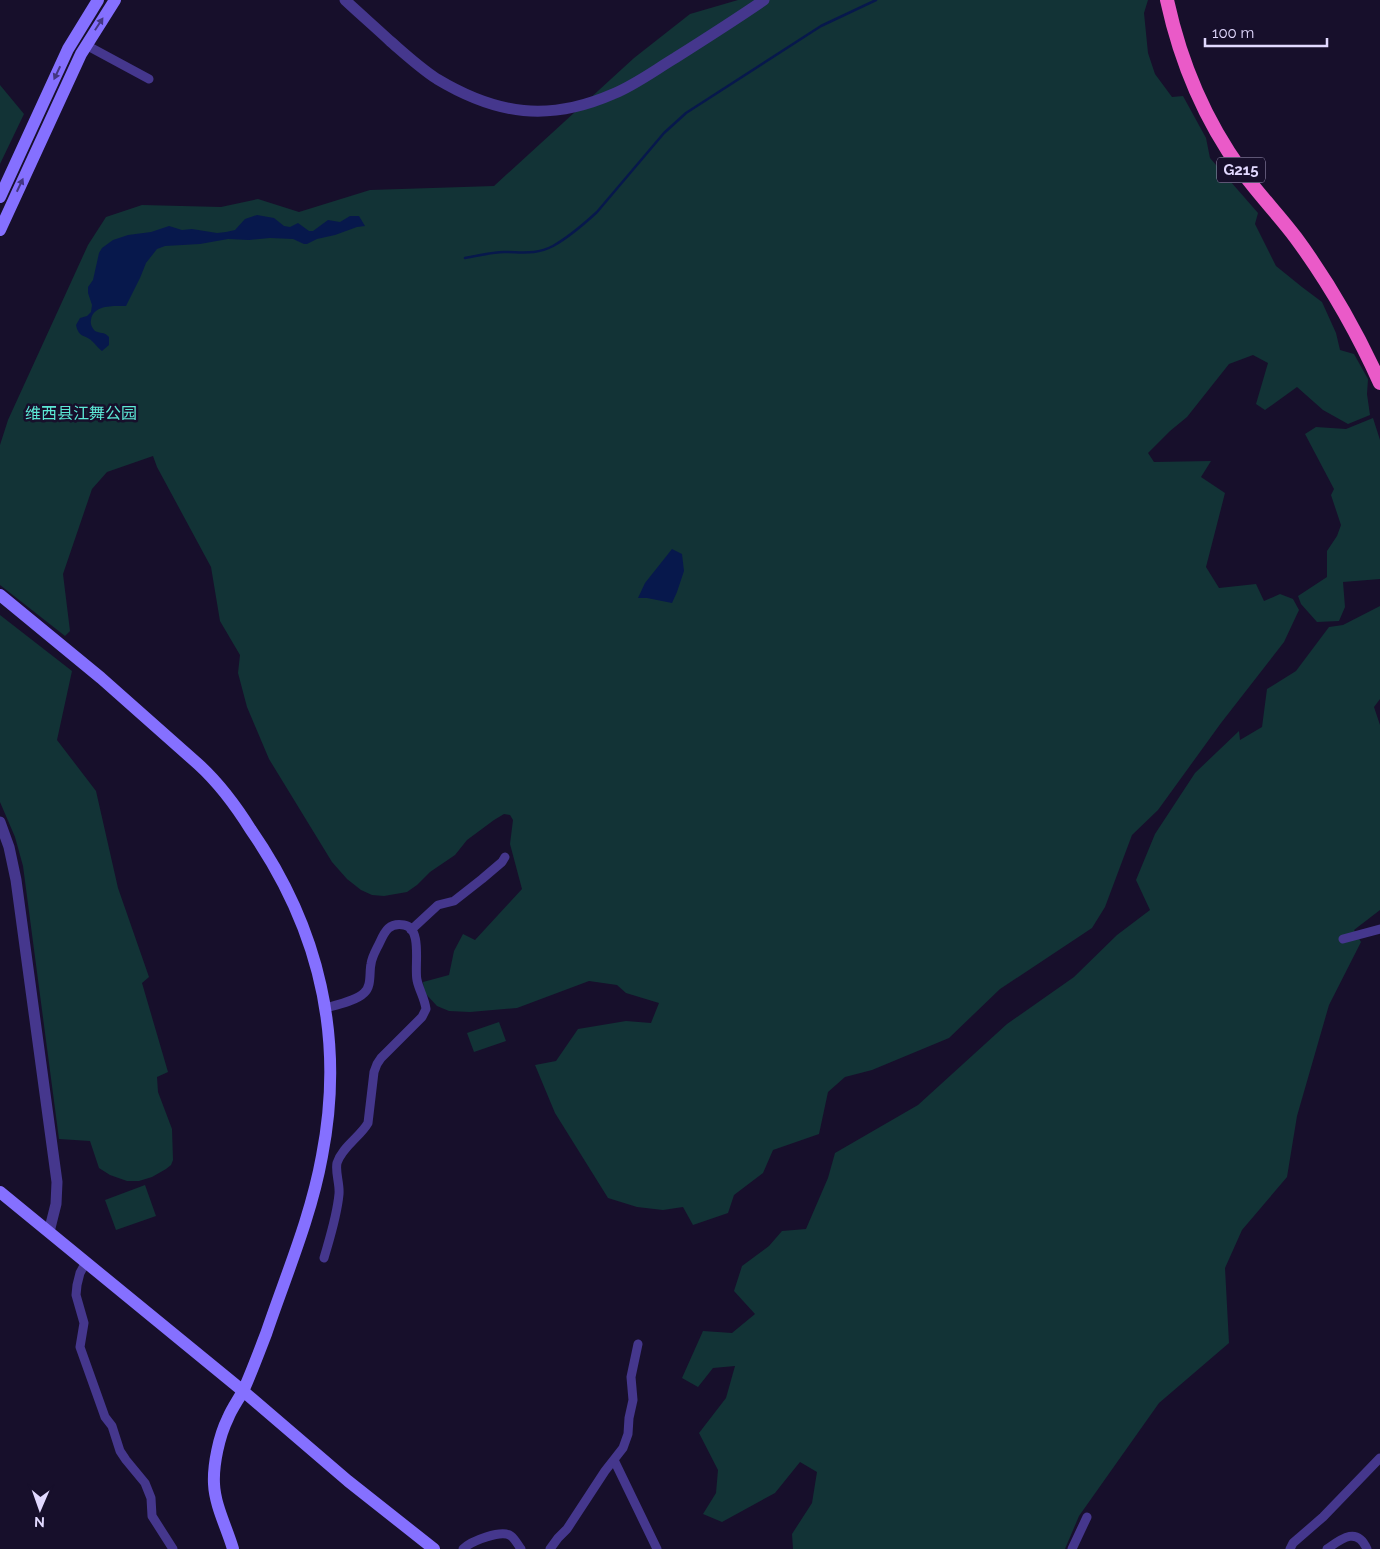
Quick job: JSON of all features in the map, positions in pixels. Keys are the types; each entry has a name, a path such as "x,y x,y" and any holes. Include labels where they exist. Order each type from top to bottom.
{"highway":[{"name":"G215","path":"1167,0 1192,80 1214,127 1241,170 1295,237 1336,298 1361,342 1380,383"}],"main road":[{"path":"0,198 68,49 98,0"},
{"path":"0,230 86,45 115,0"},
{"path":"0,596 101,678 167,736 207,772 229,798 261,844 291,900 312,952 320,979 326,1008 331,1075 327,1128 321,1163 304,1223 261,1348 243,1391 227,1419 221,1437 214,1472 216,1500 233,1549"},
{"path":"0,1192 243,1391 341,1475 434,1549"},
{"path":"243,1391 268,1405 352,1476 444,1549"}],"street":[{"path":"351,2 414,62 436,78 466,95 488,104 508,109 544,112 588,104 614,94 637,82 764,0"},
{"path":"86,45 149,79"},
{"path":"0,822 9,847 16,880 57,1182 56,1204 49,1232"},
{"path":"411,930 438,905 454,901 502,862 505,857"},
{"path":"324,1258 336,1215 339,1193 337,1164 341,1155 368,1123 374,1072 377,1064 422,1017 426,1009 417,982 417,950 415,938 411,930 404,925 392,925 387,928 370,964 368,988 364,993 346,1002 326,1008"},
{"path":"1343,939 1380,929"},
{"path":"86,1262 80,1274 76,1295 84,1323 80,1347 105,1416 112,1426 120,1451 145,1483 151,1498 152,1516 173,1549"},
{"path":"550,1549 567,1529 605,1471 623,1448 628,1434 628,1418 633,1400 631,1377 638,1344"},
{"path":"1290,1549 1293,1543 1323,1516 1380,1458"},
{"path":"614,1460 656,1549"},
{"path":"1072,1549 1087,1517"},
{"path":"463,1549 468,1544 479,1539 506,1534 512,1537 521,1549"},
{"path":"1327,1549 1345,1537 1352,1536 1358,1537 1367,1549"}],"green space":[{"name":"维西县江舞公园","path":"738,0 1148,0 1144,13 1148,53 1155,74 1172,97 1183,96 1206,138 1210,158 1258,213 1255,224 1276,266 1322,302 1336,333 1340,350 1354,354 1368,379 1367,394 1370,415 1348,424 1323,410 1297,387 1265,410 1256,404 1268,363 1253,355 1229,364 1187,417 1148,453 1154,462 1211,461 1201,477 1225,493 1206,567 1219,588 1256,584 1264,601 1280,594 1293,599 1299,610 1284,642 1221,723 1158,810 1132,835 1105,907 1092,928 1000,989 949,1038 872,1070 845,1077 828,1092 819,1134 773,1150 763,1173 734,1195 728,1213 693,1225 683,1207 663,1210 637,1207 608,1198 555,1113 535,1065 556,1061 578,1029 626,1021 651,1023 659,1003 626,993 617,985 589,981 517,1008 470,1012 449,1011 437,1006 424,992 423,982 449,975 454,951 463,934 475,940 522,889 510,844 513,820 510,815 504,814 467,840 455,855 430,872 407,892 384,896 372,895 361,890 347,879 332,862 269,759 247,707 238,673 240,655 220,621 211,567 157,467 153,456 107,472 92,489 63,574 70,631 65,636 0,585 0,445 8,420 88,245 106,217 142,205 221,207 258,199 299,212 370,190 494,186 634,58 690,14"},
{"path":"0,85 24,114 0,164"},
{"path":"1373,418 1380,440 1380,579 1343,582 1345,607 1339,621 1317,622 1301,604 1298,596 1327,577 1327,551 1337,536 1341,525 1331,495 1334,489 1305,434 1316,427 1346,429"},
{"path":"1380,606 1380,699 1374,707 1380,725 1380,910 1354,930 1361,942 1329,1005 1297,1116 1287,1177 1242,1230 1225,1268 1229,1343 1159,1403 1079,1516 1065,1549 793,1549 792,1534 812,1503 817,1472 800,1462 775,1493 722,1522 703,1514 716,1493 718,1470 699,1433 726,1398 735,1366 713,1368 698,1387 682,1378 703,1331 732,1333 755,1314 734,1291 742,1266 769,1246 782,1231 806,1229 828,1178 835,1153 918,1105 1007,1024 1074,977 1117,935 1150,910 1136,880 1155,834 1195,773 1239,731 1240,740 1262,727 1267,689 1296,671 1329,627 1343,625"},
{"path":"0,615 72,671 57,740 96,791 118,888 149,977 142,983 168,1072 157,1077 158,1092 172,1129 173,1160 166,1169 152,1177 139,1181 127,1181 110,1175 99,1168 90,1141 59,1139 23,866 15,837 0,802"},
{"path":"499,1022 506,1041 474,1052 467,1033"},
{"path":"145,1185 156,1216 116,1230 105,1200"}],"shaded area":[{"path":"257,215 274,218 284,226 290,227 298,223 309,231 313,231 328,220 340,222 350,216 359,216 365,226 317,239 307,244 293,239 270,238 228,239 200,244 165,246 157,249 146,263 126,306 105,307 96,311 93,315 92,327 95,331 109,337 109,345 102,351 77,329 76,325 80,318 87,316 91,312 92,305 88,287 93,280 99,253 102,248 113,240 169,226 182,230 226,232 235,230 245,219"},
{"path":"672,549 682,554 684,571 672,603 638,598 645,583"}],"waterway":[{"path":"465,258 499,252 535,252 553,246 597,212 664,133 686,113 821,26 876,0"}]}
